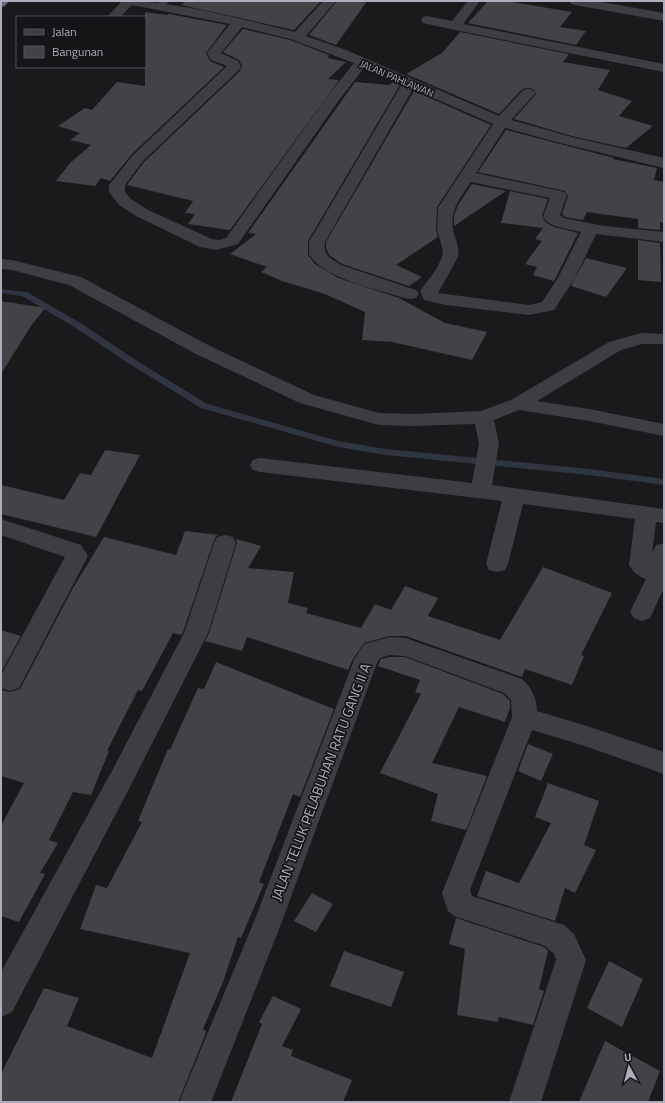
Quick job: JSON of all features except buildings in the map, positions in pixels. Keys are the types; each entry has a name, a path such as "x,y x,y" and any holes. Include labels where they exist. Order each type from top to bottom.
{"street":[{"path":"114,16 129,1"},
{"name":"JALAN PAHLAWAN","path":"129,1 162,4 298,37 341,53 361,63 500,122 569,141 664,163"},
{"path":"298,37 330,1"},
{"path":"455,26 474,1"},
{"path":"575,1 664,17"},
{"path":"427,20 664,68"},
{"path":"239,22 214,53 216,57 233,64 234,67 138,158 117,185 117,192 125,202 142,213 206,244 213,246 223,245 232,241 334,97 361,63"},
{"path":"409,83 317,242 316,249 319,258 339,270 410,294"},
{"path":"528,93 500,122 446,208 446,229 451,251 450,257 445,268 429,291 430,296 446,300 529,310 548,306 564,285 591,228"},
{"path":"466,176 559,195 551,217 557,221 591,228 664,238"},
{"path":"1,264 12,265 75,280 203,350 307,399 379,419 413,420 483,417 518,404 615,346 641,338 664,339"},
{"path":"518,404 589,415 664,430"},
{"path":"481,491 490,443 483,417"},
{"path":"260,465 481,491 514,497 655,514 640,564 648,571 662,575"},
{"path":"497,564 514,497"},
{"path":"1,527 73,551 77,556 10,681"},
{"path":"1,1002 126,770 196,633 225,543"},
{"path":"642,612 662,575 664,551"},
{"name":"JALAN TELUK PELABUHAN RATU GANG II A","path":"195,1102 267,924 361,674 372,651 383,647 406,647 467,668 510,685 518,690 523,698 525,708 524,717 456,890 456,895 458,902 464,907 554,935 564,944 571,960 525,1102"},
{"path":"524,717 587,736 664,763"}],"waterway":[{"path":"1,291 24,294 79,326 131,361 204,406 338,444 386,452 589,472 664,482"}]}
